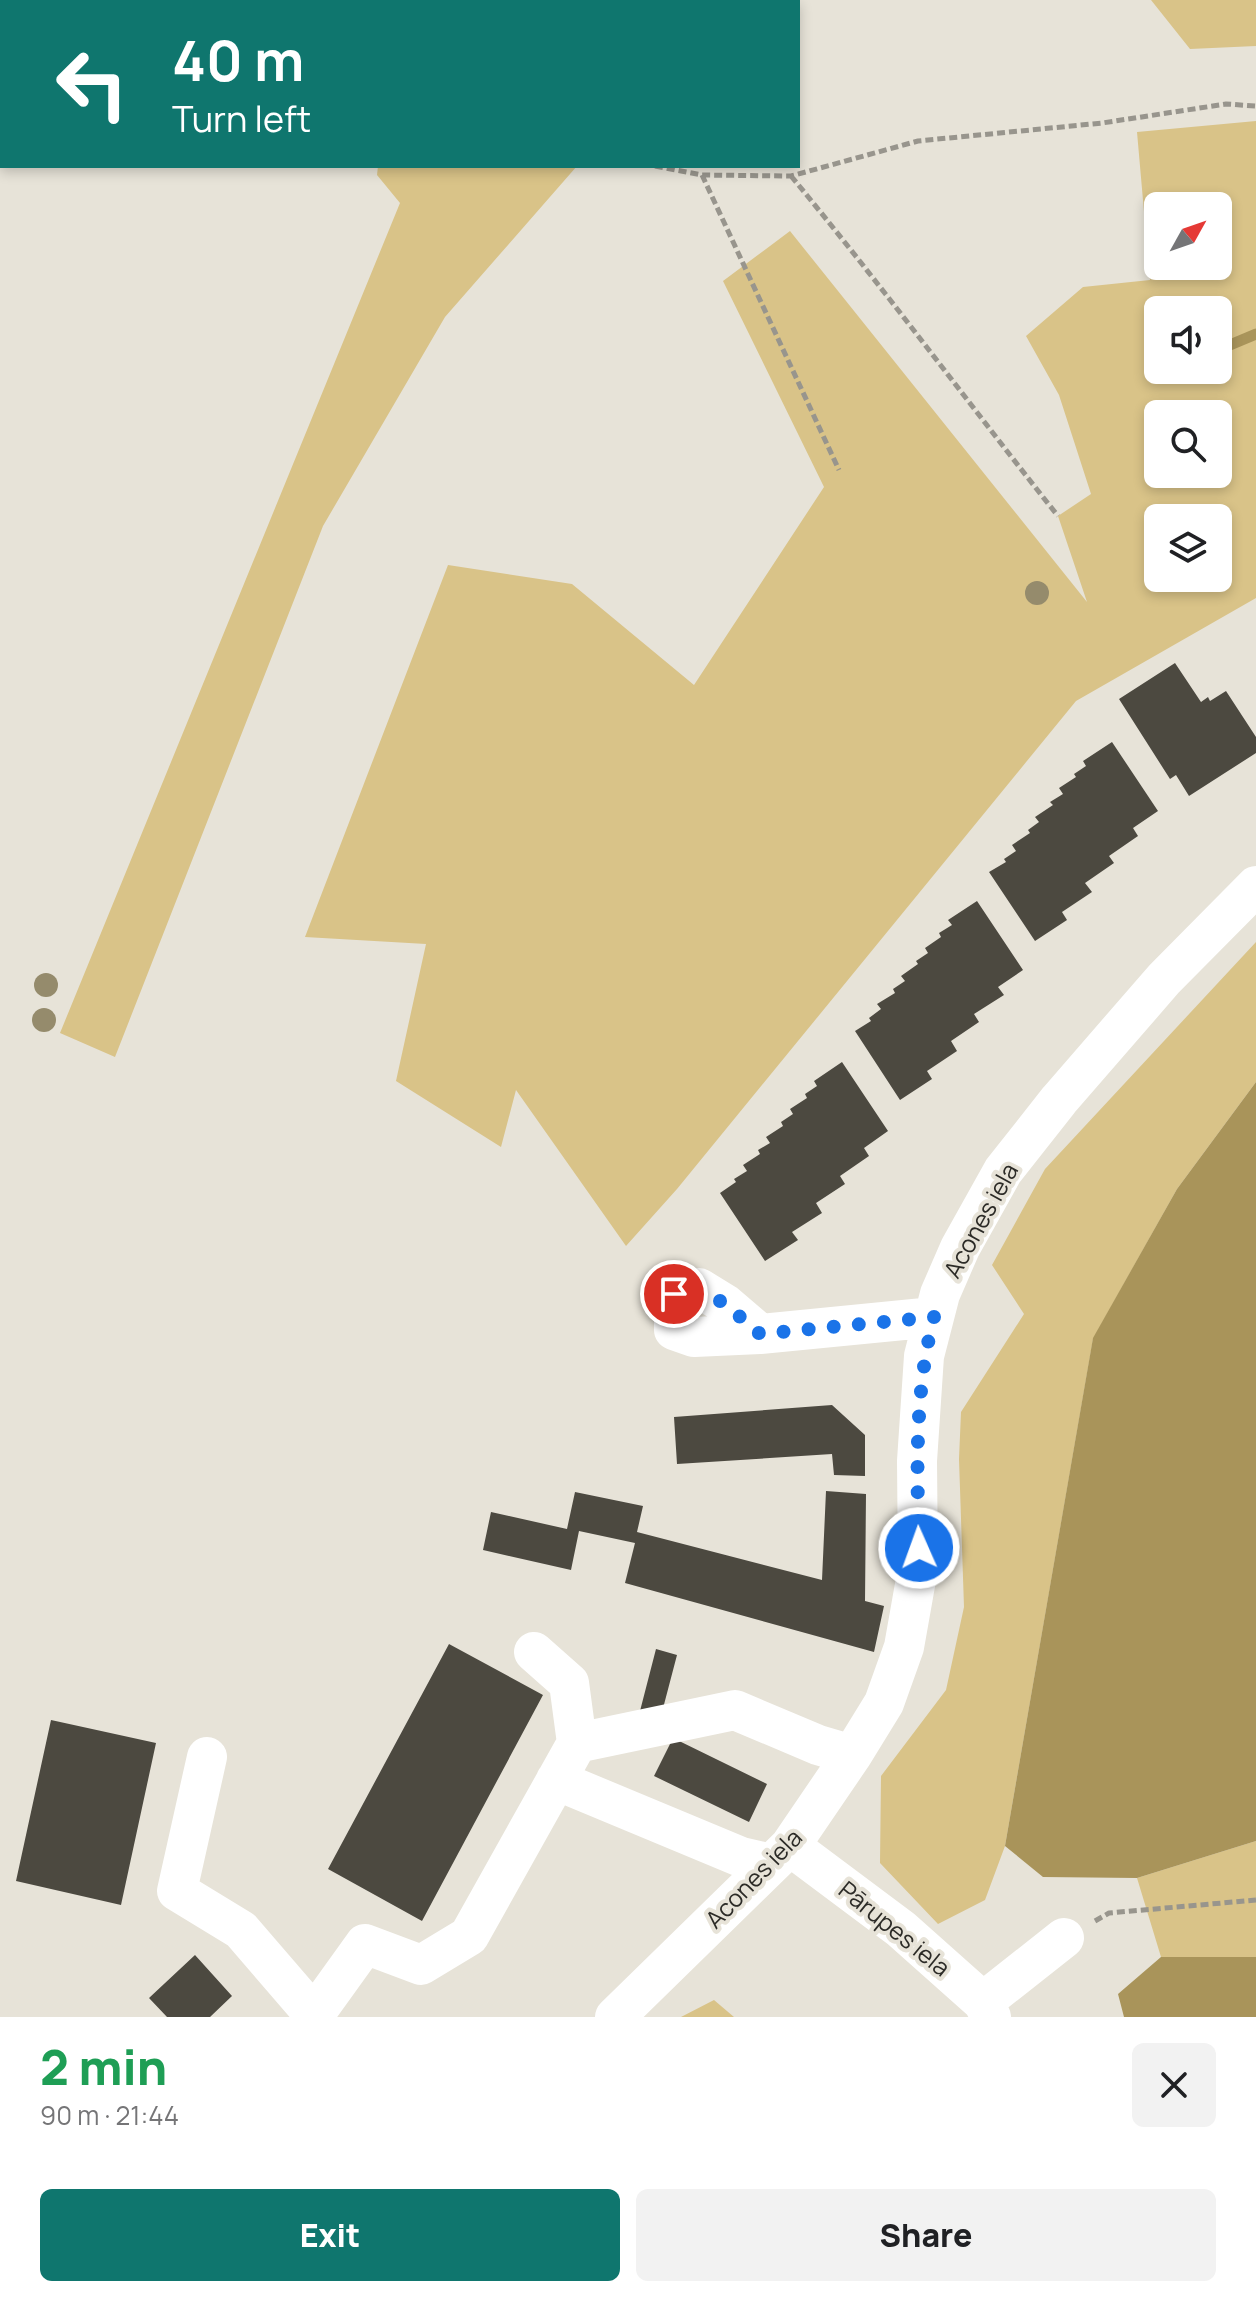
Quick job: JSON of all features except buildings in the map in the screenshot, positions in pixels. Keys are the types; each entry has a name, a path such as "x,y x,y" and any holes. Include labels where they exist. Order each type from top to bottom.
{"street":[{"name":"Acones iela","path":"615,2017 781,1855 852,1755 884,1703 904,1647 918,1558 917,1461 924,1356 940,1294 960,1248 1003,1171 1059,1100 1164,979 1256,886"},
{"path":"760,1334 934,1317"},
{"path":"207,1757 177,1891 241,1930 315,2016 365,1944 421,1965 469,1936 577,1743 569,1683 534,1652"},
{"path":"577,1743 735,1710 818,1745 852,1755"},
{"path":"556,1780 741,1857 781,1855"},
{"name":"Pārupes iela","path":"781,1855 901,1929 987,2009"},
{"path":"987,2009 1064,1938"}],"path":[{"path":"665,168 702,175 791,176 918,141 1102,123 1226,104 1256,106"},
{"path":"702,175 839,470"},
{"path":"791,176 877,280 1058,516"},
{"path":"1109,1913 1256,1900"}],"shaded area":[{"path":"1151,0 1256,0 1256,46 1190,49"},
{"path":"1256,121 1256,598 1076,701 677,1189 626,1246 516,1090 501,1147 396,1081 426,944 305,937 448,565 572,584 694,685 824,487 723,281 790,231 1087,602 1058,516 1091,494 1059,395 1026,336 1083,287 1150,280 1232,280 1232,192 1144,192 1144,212 1137,132"},
{"path":"378,168 575,168 445,317 323,526 115,1057 60,1033 400,203 377,175"},
{"path":"1256,942 1256,1082 1177,1189 1093,1339 1005,1846 985,1900 938,1924 880,1863 881,1776 946,1690 964,1607 959,1459 961,1412 1024,1314 992,1265 1045,1169"},
{"path":"1256,1082 1256,1841 1137,1878 1043,1877 1005,1846 1093,1338 1177,1189"},
{"path":"1256,1841 1256,1957 1161,1957 1137,1878"},
{"path":"1161,1957 1256,1957 1256,2017 1124,2017 1118,1994"},
{"path":"714,2000 734,2017 681,2017"}],"waterway":[{"path":"1232,344 1256,334"}],"route":[{"path":"674,1294 699,1288 725,1304 760,1334 934,1317 924,1356 917,1461 919,1548"}]}
